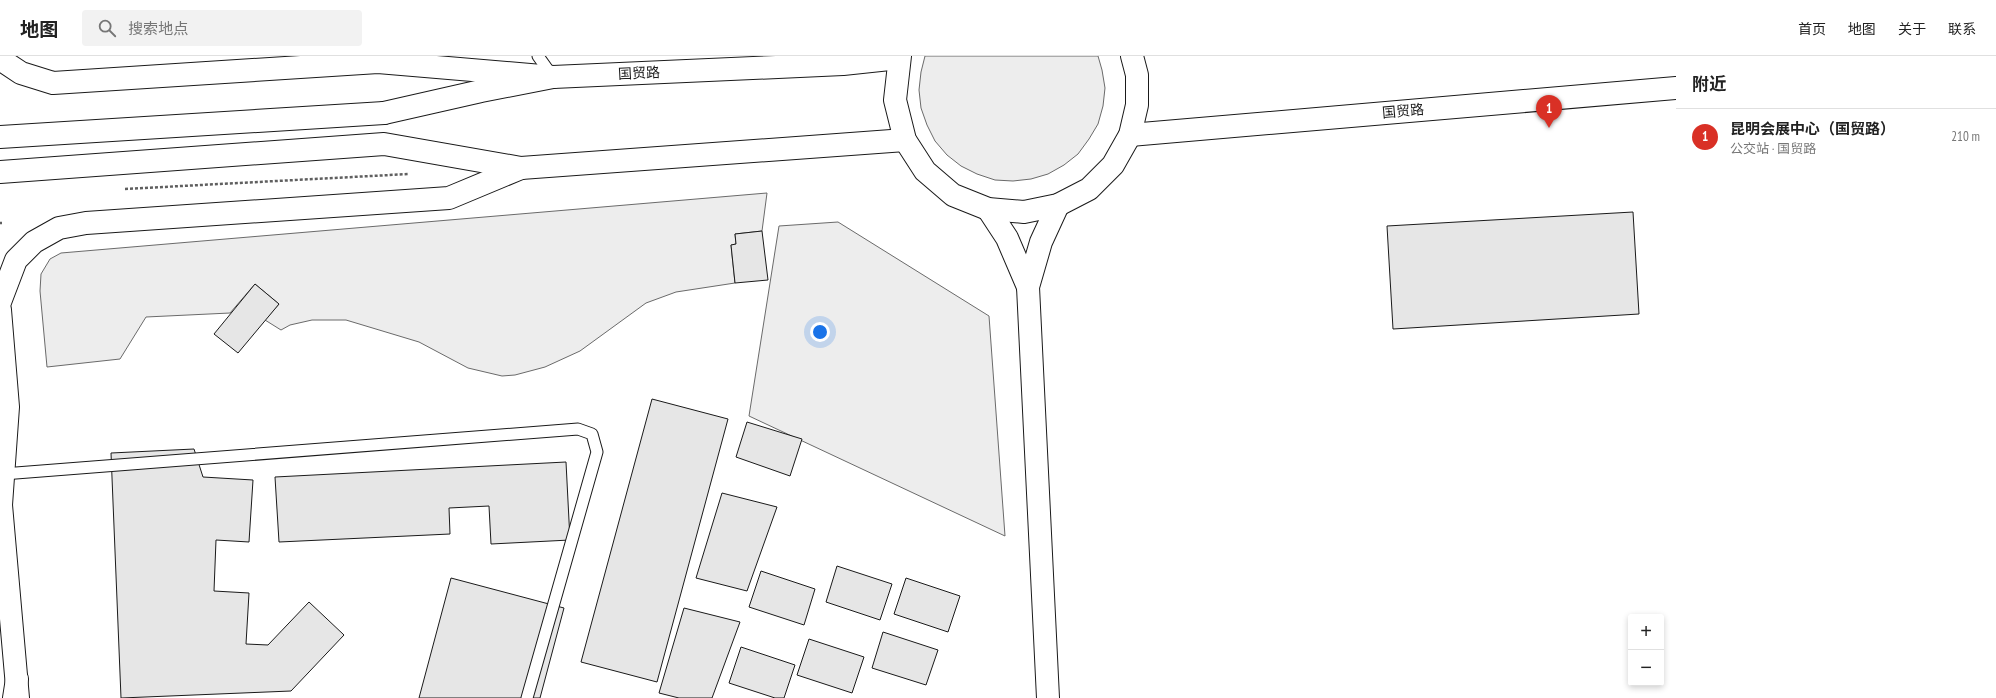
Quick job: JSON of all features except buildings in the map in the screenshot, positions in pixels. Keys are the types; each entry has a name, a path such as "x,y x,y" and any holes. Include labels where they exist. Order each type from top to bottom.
{"main road":[{"path":"899,57 895,100 905,140 925,172 953,195 988,209 1024,212 1058,205 1089,189 1113,165 1130,135 1137,105 1137,75 1132,56"},
{"name":"国贸路","path":"0,137 384,113 553,77 843,64 899,57"},
{"path":"0,59 21,73 53,83 378,62 462,63 553,77"},
{"name":"国贸路","path":"1130,135 1676,88"},
{"path":"0,172 384,144 522,168 905,140"},
{"path":"0,302 16,260 34,242 59,228 94,223 449,198 522,168"},
{"path":"1048,698 1028,287 1041,242 1058,205"},
{"path":"988,209 1007,238 1028,287"},
{"path":"0,310 8,407 0,504 16,692"}],"lane":[{"path":"538,56 553,77"},
{"path":"3,474 578,429 592,434 597,452 527,698"}],"path":[{"path":"123,189 388,175"}],"shaded area":[{"path":"925,56 1098,56 1105,88 1103,106 1098,124 1078,154 1064,165 1048,174 1031,179 1013,181 995,180 977,174 961,166 947,155 935,141 927,125 921,108 919,90"},
{"path":"767,193 762,231 735,234 736,244 731,245 735,283 676,292 646,303 580,351 545,367 515,375 502,376 468,368 419,342 346,320 312,320 290,325 281,330 265,320 279,304 255,284 230,313 146,317 120,359 47,367 40,291 41,274 50,259 61,253"},
{"path":"838,222 989,316 1005,536 749,416 779,226"}],"place":[{"name":"昆明会展中心（国贸路）","path":"1549,128"}]}
